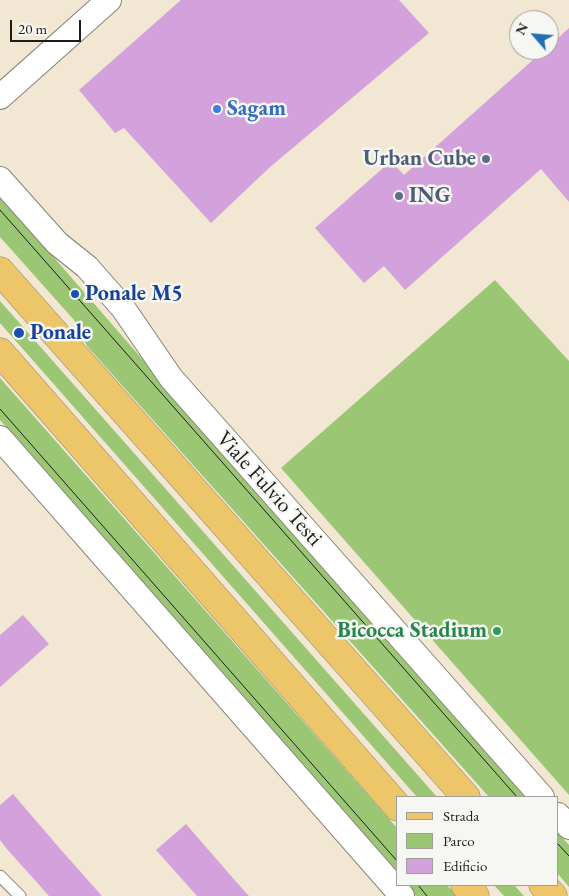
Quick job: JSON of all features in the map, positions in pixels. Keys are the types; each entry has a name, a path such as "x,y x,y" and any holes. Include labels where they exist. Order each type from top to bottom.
{"main road":[{"path":"0,271 465,796"},
{"path":"0,352 396,805"},
{"path":"466,886 475,896"},
{"path":"544,886 553,896"}],"street":[{"path":"0,97 108,0"},
{"name":"Viale Fulvio Testi","path":"0,179 56,243 87,267 123,308 171,378 541,796"},
{"path":"0,438 402,896"},
{"path":"559,816 569,827"}],"lane":[{"path":"0,876 20,896"}],"green space":[{"path":"0,198 526,796 488,796 87,346 74,320 0,237"},
{"name":"Bicocca Stadium","path":"495,280 569,361 569,795 281,468"},
{"path":"0,301 436,796 416,796 0,323"},
{"path":"0,378 396,827 396,873 0,420"},
{"path":"559,834 569,845 569,887 559,875"},
{"path":"408,886 448,886 457,896 416,896"},
{"path":"495,886 515,886 524,896 504,896"}],"building":[{"name":"Sagam","path":"181,0 399,0 429,33 269,168 211,223 124,128 115,133 79,90"},
{"name":"Urban Cube","path":"569,28 569,202 541,169 405,290 384,266 364,283 315,228 391,161 404,175 533,60 559,60 559,37"},
{"path":"23,615 49,644 0,687 0,635"},
{"path":"13,794 102,896 49,896 7,849 0,840 0,805"},
{"path":"186,824 249,896 197,896 156,850"}],"tram line":[{"path":"0,210 516,796"},
{"path":"0,409 396,860"},
{"path":"559,845 569,856"},
{"path":"419,886 427,896"}],"place":[{"name":"Sagam","path":"217,109"},
{"name":"Urban Cube","path":"486,159"},
{"name":"ING","path":"399,196"},
{"name":"Ponale M5","path":"75,294"},
{"name":"Ponale","path":"19,333"},
{"name":"Bicocca Stadium","path":"497,631"}]}
